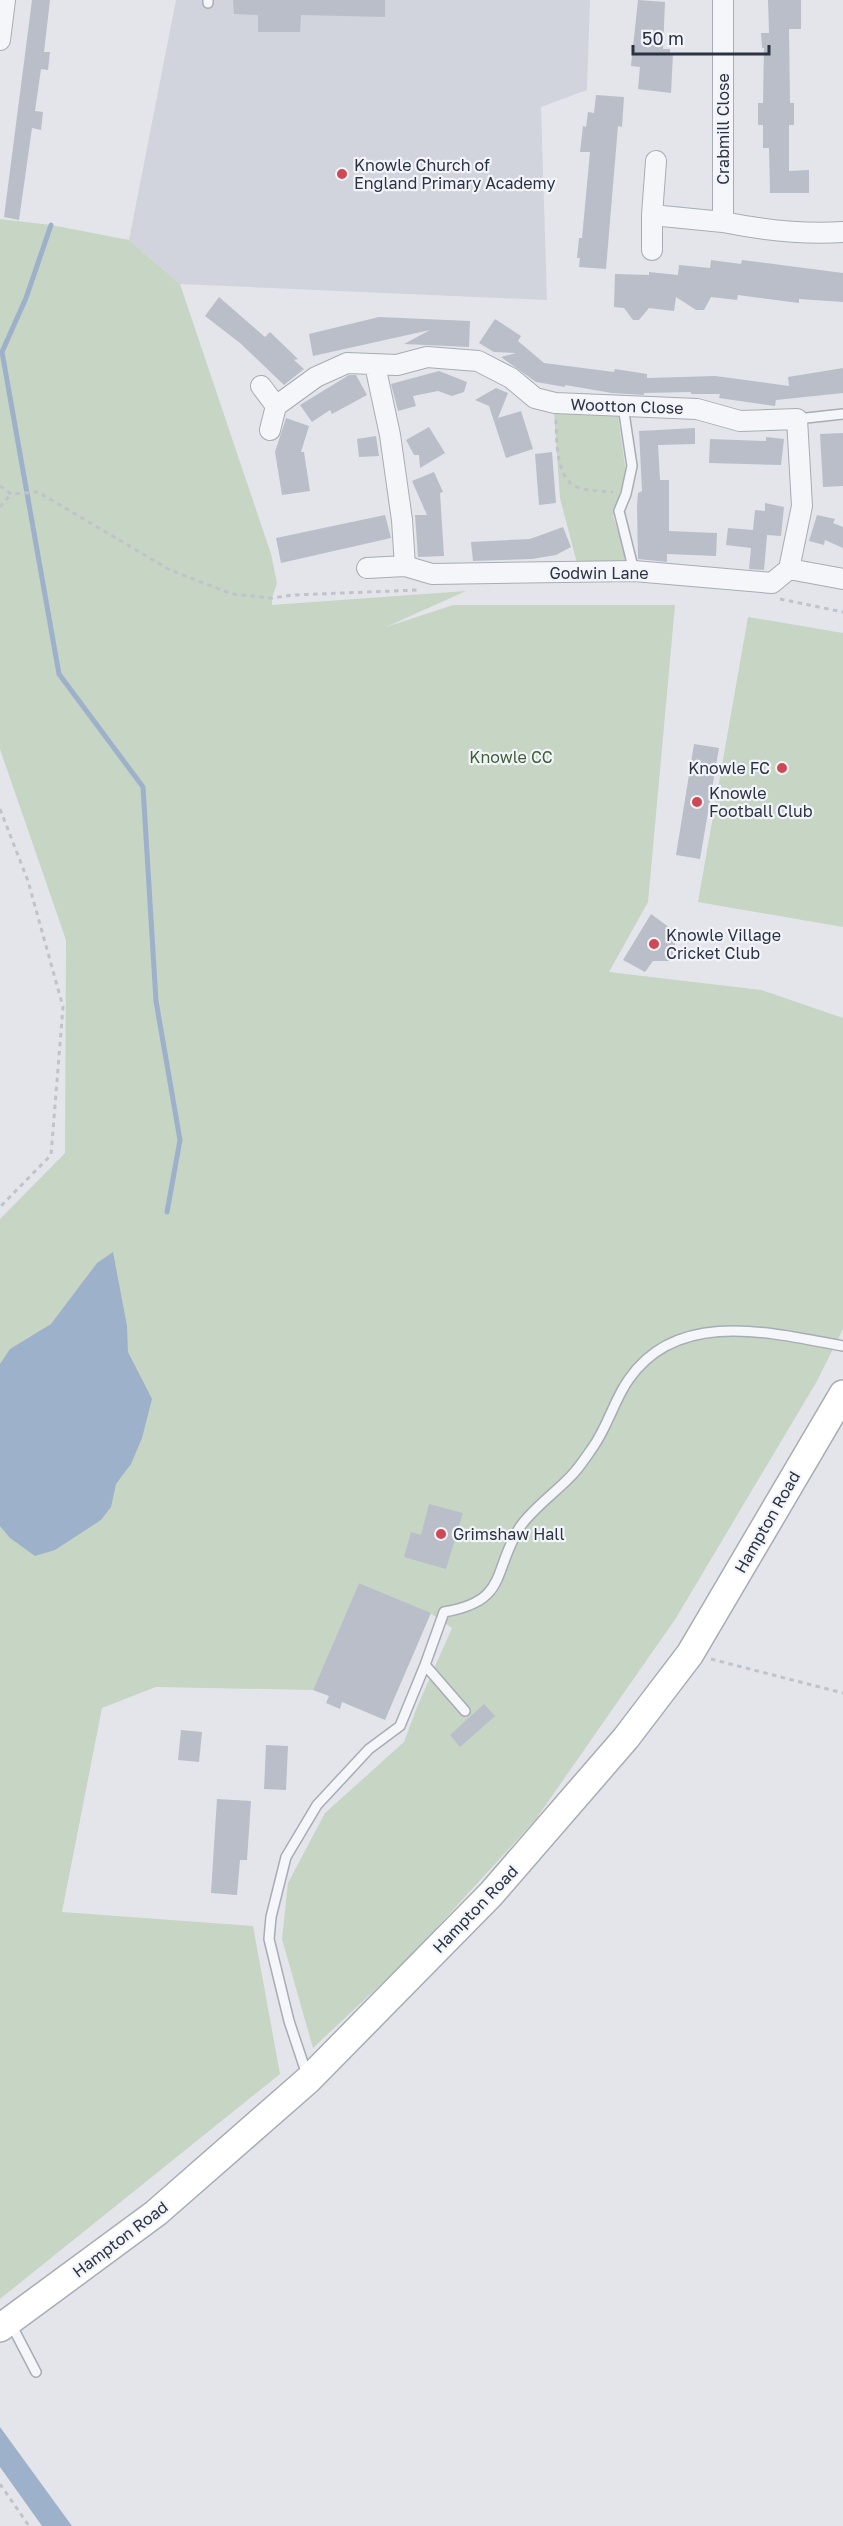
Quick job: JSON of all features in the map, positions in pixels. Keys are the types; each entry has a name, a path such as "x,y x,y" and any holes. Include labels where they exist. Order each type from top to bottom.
{"street":[{"path":"0,40 6,0"},
{"name":"Crabmill Close","path":"723,0 723,222"},
{"path":"652,250 656,161"},
{"path":"652,215 723,222 778,232 815,234 843,232"},
{"name":"Wootton Close","path":"276,406 316,377 347,363 375,366 397,365 428,357 478,361 512,378 535,398 555,404 697,409 740,421 796,419"},
{"path":"375,366 390,435 402,520 405,566"},
{"path":"261,386 276,406 270,430"},
{"path":"796,419 802,506 789,569 843,579"},
{"name":"Godwin Lane","path":"367,568 405,566 432,574 634,571 772,583 789,569"},
{"name":"Hampton Road","path":"5,2325 156,2213 308,2080 491,1894 611,1756 690,1654 843,1394"}],"lane":[{"path":"623,406 632,466 626,494 619,511 634,571"},
{"path":"796,419 843,414"},
{"path":"308,2080 289,2021 269,1939 271,1917 286,1857 317,1805 369,1749 400,1726 444,1612 463,1609 482,1601 500,1576 504,1561 520,1526 573,1474 603,1433 628,1380 648,1356 666,1344 692,1335 756,1330 843,1346"},
{"path":"425,1665 465,1711"},
{"path":"5,2325 36,2372"}],"path":[{"path":"555,404 558,458 565,476 577,488 626,494"},
{"path":"0,486 11,494 38,492"},
{"path":"0,507 11,494"},
{"path":"0,809 28,881 63,1007 51,1155 0,1207"},
{"path":"690,1654 843,1693"},
{"path":"0,2484 29,2526"}],"shaded area":[{"name":"Knowle Church of England Primary Academy","path":"176,0 590,0 587,90 541,107 547,300 180,284 129,240"}],"green space":[{"name":"Knowle CC","path":"0,219 51,225 129,240 180,284 271,554 277,583 272,605 466,591 386,627 453,605 675,605 648,902 609,972 761,990 843,1018 843,1329 817,1381 676,1618 536,1819 408,1959 313,2048 282,1939 288,1883 325,1813 404,1742 452,1628 430,1613 359,1583 313,1690 156,1687 102,1708 62,1912 253,1926 280,2074 0,2299 0,1219 65,1153 66,940 0,749"},
{"path":"554,412 618,416 626,473 613,516 630,567 578,567 560,498"},
{"name":"Knowle FC","path":"748,617 843,633 843,927 698,902"}],"water":[{"path":"113,1252 127,1326 128,1352 152,1399 142,1438 131,1464 116,1484 111,1507 101,1520 55,1550 35,1556 10,1538 0,1526 0,1364 10,1349 51,1324 97,1263"},
{"path":"0,2427 72,2526 42,2526 0,2467"}],"building":[{"path":"32,0 50,0 44,52 50,52 48,70 41,69 35,111 43,112 41,130 32,128 19,220 4,217"},
{"path":"233,0 385,0 385,17 301,15 300,32 258,32 258,15 234,14"},
{"path":"638,0 665,2 663,49 670,49 670,54 673,54 671,93 638,89 640,67 631,66"},
{"path":"768,0 801,0 801,29 789,29 790,103 794,103 794,125 789,125 789,171 809,170 809,193 770,193 769,148 763,148 763,125 758,125 758,103 763,103 764,48 762,48 761,33 769,33"},
{"path":"596,95 624,97 622,127 618,126 606,269 579,267 580,258 577,258 579,238 582,238 590,152 580,152 583,126 586,127 588,112 594,113"},
{"path":"711,260 741,264 742,260 843,273 843,302 799,299 799,303 738,295 737,300 711,297 704,310 696,310 676,297 674,311 649,308 639,320 633,320 624,308 614,307 615,274 649,275 649,272 678,275 679,265 710,268"},
{"path":"219,297 265,337 270,332 298,359 294,360 304,369 284,385 240,343 205,316"},
{"path":"379,317 470,321 469,347 404,344 430,330 313,356 309,334"},
{"path":"495,319 521,336 518,341 544,363 614,372 615,369 647,374 647,378 715,376 789,386 788,377 843,368 843,393 776,400 775,406 719,398 720,394 612,393 536,382 501,357 516,353 494,352 479,343"},
{"path":"439,371 467,382 464,392 452,396 438,391 413,396 416,406 398,411 391,384"},
{"path":"349,375 356,375 367,395 332,414 330,410 312,422 300,405"},
{"path":"496,388 508,393 498,418 521,411 533,449 506,458 489,406 475,400"},
{"path":"286,418 309,426 301,452 304,452 310,491 282,495 275,452"},
{"path":"429,427 445,453 420,468 419,455 414,455 406,440"},
{"path":"695,428 695,444 658,445 660,480 669,480 669,531 717,533 716,556 667,554 667,562 638,559 637,506 638,493 642,491 639,431"},
{"path":"843,433 843,486 823,487 820,434"},
{"path":"376,436 379,456 359,457 357,439"},
{"path":"766,437 784,439 781,465 709,463 710,439 766,441"},
{"path":"552,452 556,503 539,505 535,454"},
{"path":"434,472 443,492 440,493 444,556 418,557 415,515 427,515 412,481"},
{"path":"765,503 784,507 781,536 767,535 764,570 749,569 751,548 726,545 728,528 753,530 755,510 765,511"},
{"path":"385,515 391,538 281,563 276,538"},
{"path":"817,515 835,519 833,523 843,527 843,548 825,540 824,545 809,541"},
{"path":"563,527 571,547 556,555 532,559 473,561 471,542 530,539"},
{"name":"Knowle Football Club","path":"694,744 719,748 700,859 676,855"},
{"name":"Knowle Village Cricket Club","path":"651,914 670,928 676,927 674,961 653,961 645,972 623,960"},
{"name":"Grimshaw Hall","path":"429,1504 463,1513 446,1569 404,1557 411,1532 421,1535"},
{"path":"359,1583 431,1613 385,1720 342,1702 340,1709 326,1703 329,1696 313,1690"},
{"path":"484,1704 495,1716 460,1747 450,1735"},
{"path":"181,1730 202,1732 199,1762 178,1760"},
{"path":"266,1745 288,1746 286,1790 264,1789"},
{"path":"217,1799 251,1801 247,1860 240,1860 237,1895 211,1893"}],"waterway":[{"path":"51,225 26,298 2,352 59,674 143,787 156,1001 180,1140 167,1212"}],"place":[{"name":"Knowle Church of England Primary Academy","path":"342,174"},
{"name":"Knowle FC","path":"782,768"},
{"name":"Knowle Football Club","path":"697,802"},
{"name":"Knowle Village Cricket Club","path":"654,944"},
{"name":"Grimshaw Hall","path":"441,1534"}]}
